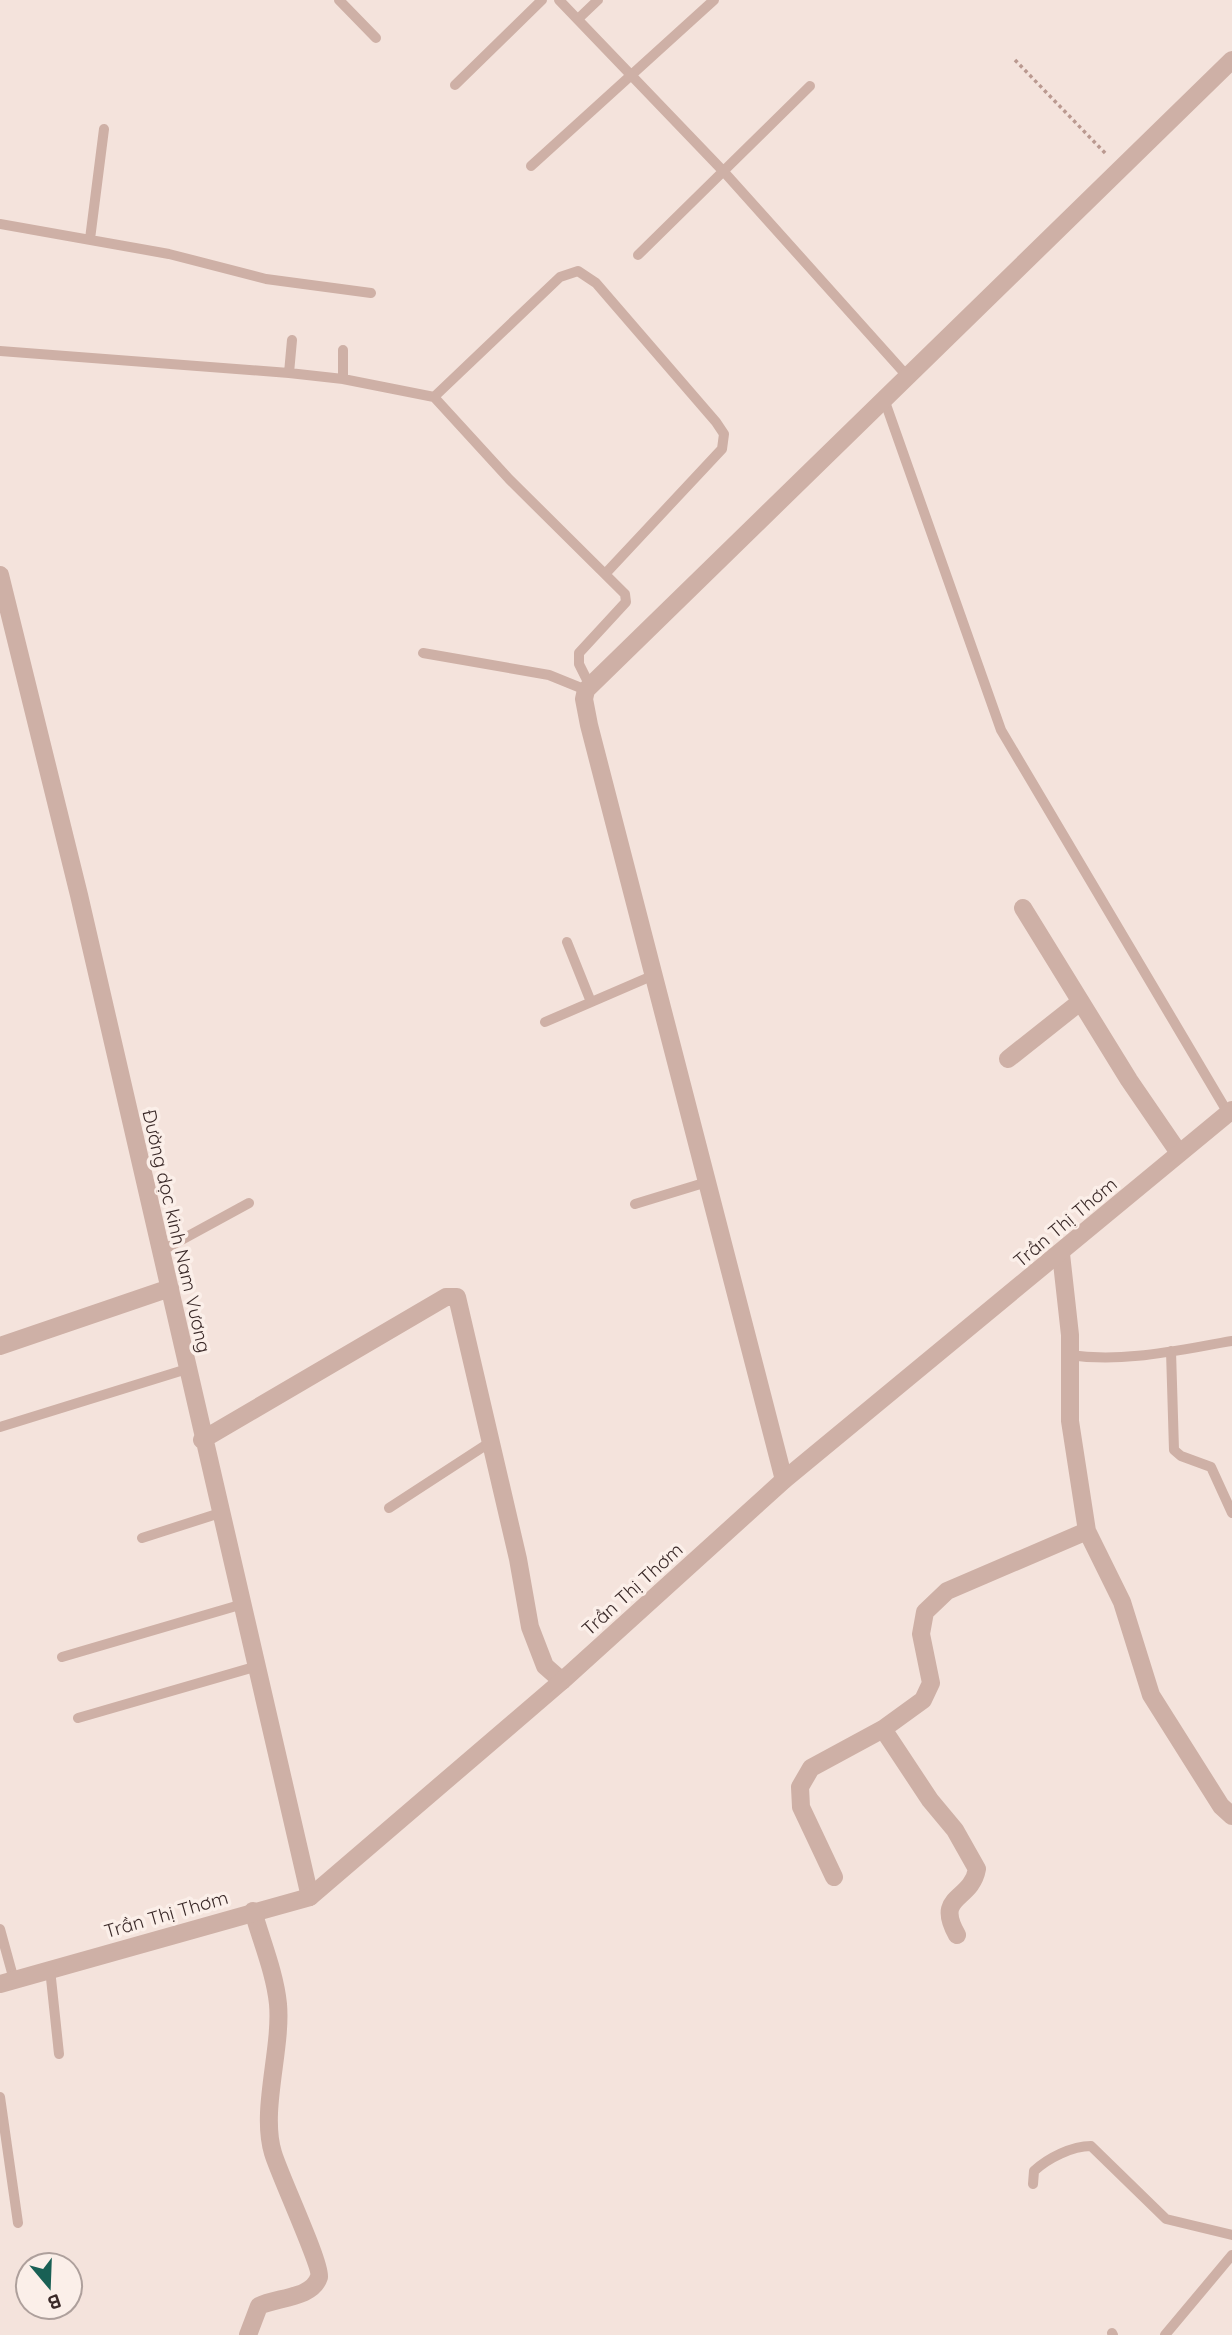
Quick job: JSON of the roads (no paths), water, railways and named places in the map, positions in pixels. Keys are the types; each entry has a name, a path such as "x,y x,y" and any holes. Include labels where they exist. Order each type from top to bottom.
{"street":[{"path":"784,1480 589,725 584,699 587,687 1232,60"},
{"name":"Đường dọc kinh Nam Vương","path":"0,575 79,895 170,1288 202,1440 258,1666 310,1897"},
{"path":"1023,908 1080,1002 1179,1153"},
{"path":"1008,1059 1080,1002"},
{"name":"Trần Thị Thơm","path":"7,1982 310,1897 562,1681 784,1480 1230,1112"},
{"path":"1061,1254 1069,1355 1070,1422 1087,1531 1122,1602 1151,1695 1221,1806 1232,1816"},
{"path":"0,1346 170,1288"},
{"path":"202,1440 453,1295 461,1303 530,1627 545,1666 562,1681"},
{"path":"834,1877 801,1807 800,1787 811,1769 883,1729 923,1700 931,1683 921,1634 925,1612 934,1600 947,1591 1087,1531"},
{"path":"883,1729 930,1800 955,1830 977,1869 976,1878 949,1908 947,1918 957,1935"},
{"path":"248,2335 259,2306 303,2293 316,2284 320,2274 320,2264 303,2234 268,2135 278,2003 253,1911"}],"lane":[{"path":"339,0 376,38"},
{"path":"455,85 542,0"},
{"path":"559,0 725,173 908,377"},
{"path":"578,19 598,0"},
{"path":"531,166 714,0"},
{"path":"638,256 725,173 810,86"},
{"path":"90,239 104,129"},
{"path":"0,223 169,254 266,279 371,293"},
{"path":"434,397 560,277 578,271 596,283 724,434 722,449 606,573"},
{"path":"289,373 292,340"},
{"path":"343,350 343,379"},
{"path":"0,351 289,373 343,379 434,397 509,479 625,594 626,602 579,653 579,664 587,687"},
{"path":"884,399 1001,730 1230,1112"},
{"path":"423,653 549,675 587,687"},
{"path":"567,942 591,1002"},
{"path":"545,1023 654,975"},
{"path":"635,1204 707,1182"},
{"path":"161,1251 249,1203"},
{"path":"1069,1355 1097,1359 1232,1341"},
{"path":"1171,1351 1174,1450 1181,1457 1211,1467 1232,1513"},
{"path":"0,1427 187,1369"},
{"path":"388,1508 492,1441"},
{"path":"142,1538 220,1513"},
{"path":"62,1657 243,1604"},
{"path":"78,1718 258,1666"},
{"path":"0,1929 7,1982"},
{"path":"50,1969 59,2054"},
{"path":"0,2097 18,2222"},
{"path":"1033,2184 1034,2171 1042,2163 1082,2146 1091,2146 1166,2219 1232,2235"},
{"path":"1165,2335 1232,2255"}]}
